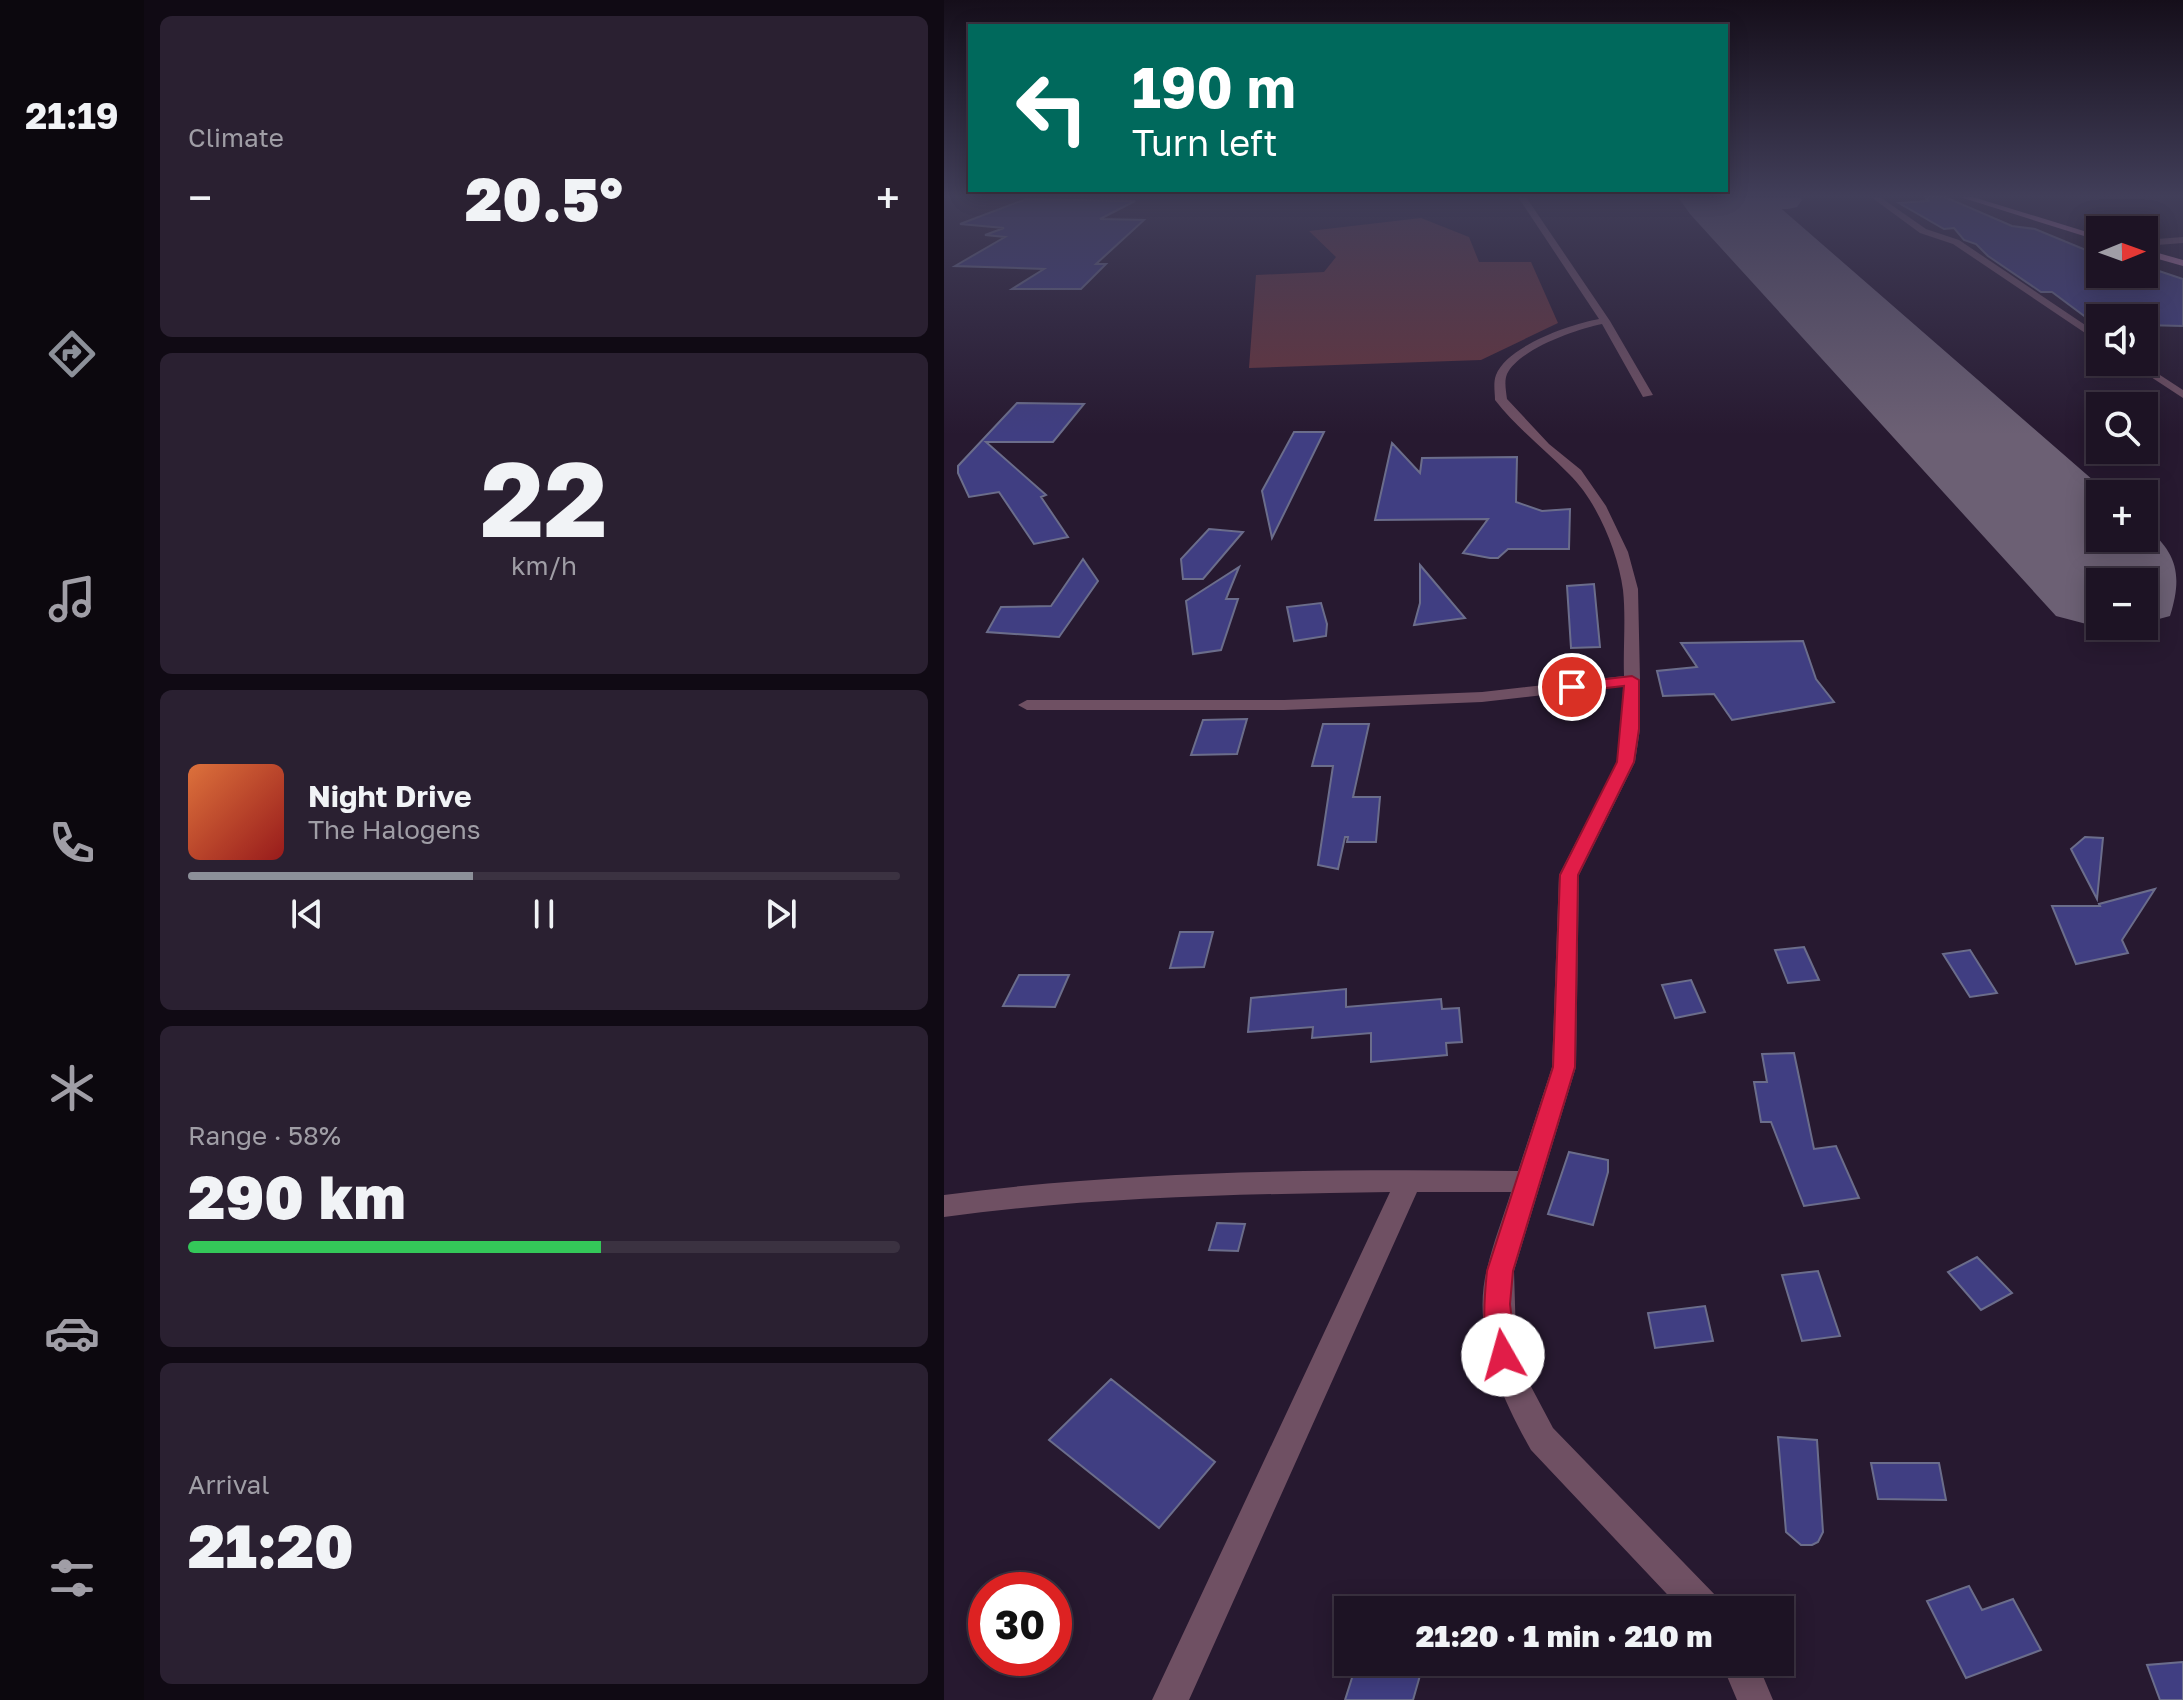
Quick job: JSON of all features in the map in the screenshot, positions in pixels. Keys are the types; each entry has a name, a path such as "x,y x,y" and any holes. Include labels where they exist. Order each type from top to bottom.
{"street":[{"path":"1575,276 1605,321 1647,395"},
{"path":"2006,276 2086,330"},
{"path":"1605,321 1583,324 1520,357 1503,370 1500,394 1501,400 1585,484 1621,552 1630,589 1632,680 1631,729 1626,762 1569,875 1564,1067 1500,1271 1497,1304 1503,1355 1522,1406 1542,1439 1693,1596"},
{"path":"2154,376 2183,395"},
{"path":"1027,705 1284,705 1482,697 1632,680"},
{"path":"944,1206 1097,1192 1409,1180 1530,1182"},
{"path":"1170,1700 1409,1180"},
{"path":"1745,1676 1755,1700"}],"shaded area":[{"path":"1256,276 1537,276 1558,323 1481,360 1249,368"}],"building":[{"path":"1032,276 1094,276 1081,289 1012,289"},
{"path":"2018,276 2086,276 2086,288 2158,288 2158,276 2175,276 2183,279 2183,326 2158,325 2158,304 2086,304 2086,317 2052,292 2041,292"},
{"path":"1017,403 1084,404 1053,442 986,442 1046,495 1041,497 1068,537 1034,544 999,492 969,497 958,473 958,466"},
{"path":"1294,432 1324,432 1272,538 1262,491"},
{"path":"1392,443 1420,473 1422,458 1517,457 1516,502 1542,511 1570,509 1569,549 1508,549 1498,558 1490,558 1463,553 1488,519 1375,520"},
{"path":"1209,529 1243,532 1203,579 1183,579 1181,559"},
{"path":"1083,559 1098,581 1059,637 987,632 1001,607 1051,606"},
{"path":"1420,565 1465,618 1414,625 1420,603"},
{"path":"1239,567 1226,599 1238,599 1221,650 1193,654 1186,601"},
{"path":"1594,584 1600,647 1571,648 1567,586"},
{"path":"1321,603 1327,624 1326,636 1294,641 1287,607"},
{"path":"1803,641 1816,679 1834,702 1732,720 1714,694 1663,696 1657,671 1697,667 1681,643"},
{"path":"1247,719 1237,754 1191,755 1203,720"},
{"path":"1323,724 1369,724 1353,797 1380,797 1376,842 1347,842 1348,837 1345,837 1338,869 1318,865 1333,766 1312,766"},
{"path":"2085,837 2103,838 2097,899 2071,849"},
{"path":"2155,889 2122,940 2128,953 2076,964 2052,906 2100,906"},
{"path":"1180,932 1213,932 1204,967 1170,968"},
{"path":"1804,947 1819,980 1788,983 1775,950"},
{"path":"1970,950 1997,993 1970,997 1943,954"},
{"path":"1019,975 1069,975 1055,1007 1003,1006"},
{"path":"1691,980 1705,1012 1675,1018 1662,985"},
{"path":"1346,989 1346,1007 1441,999 1442,1009 1459,1008 1462,1042 1446,1043 1447,1055 1371,1062 1371,1033 1312,1038 1313,1027 1248,1032 1251,998"},
{"path":"1794,1053 1814,1149 1836,1146 1859,1198 1804,1206 1771,1122 1761,1122 1754,1082 1767,1082 1762,1054"},
{"path":"1569,1152 1608,1160 1608,1172 1593,1225 1548,1214"},
{"path":"1217,1223 1245,1224 1238,1251 1209,1250"},
{"path":"1977,1257 2012,1293 1981,1310 1948,1272"},
{"path":"1818,1271 1840,1336 1802,1341 1782,1275"},
{"path":"1705,1306 1713,1341 1655,1348 1648,1313"},
{"path":"1111,1379 1215,1462 1159,1528 1049,1440"},
{"path":"1778,1437 1817,1440 1823,1532 1818,1542 1812,1545 1801,1545 1786,1532"},
{"path":"1871,1463 1939,1463 1946,1500 1878,1499"},
{"path":"1969,1586 1982,1610 2013,1599 2041,1650 1966,1678 1927,1601"},
{"path":"2183,1662 2183,1700 2160,1700 2147,1665"},
{"path":"1353,1676 1420,1676 1413,1700 1345,1700"}],"runway":[{"path":"1800,276 2099,568"}],"route":[{"path":"1503,1355 1497,1304 1500,1271 1544,1139 1564,1067 1569,875 1626,762 1631,729 1632,680 1572,687"}]}
